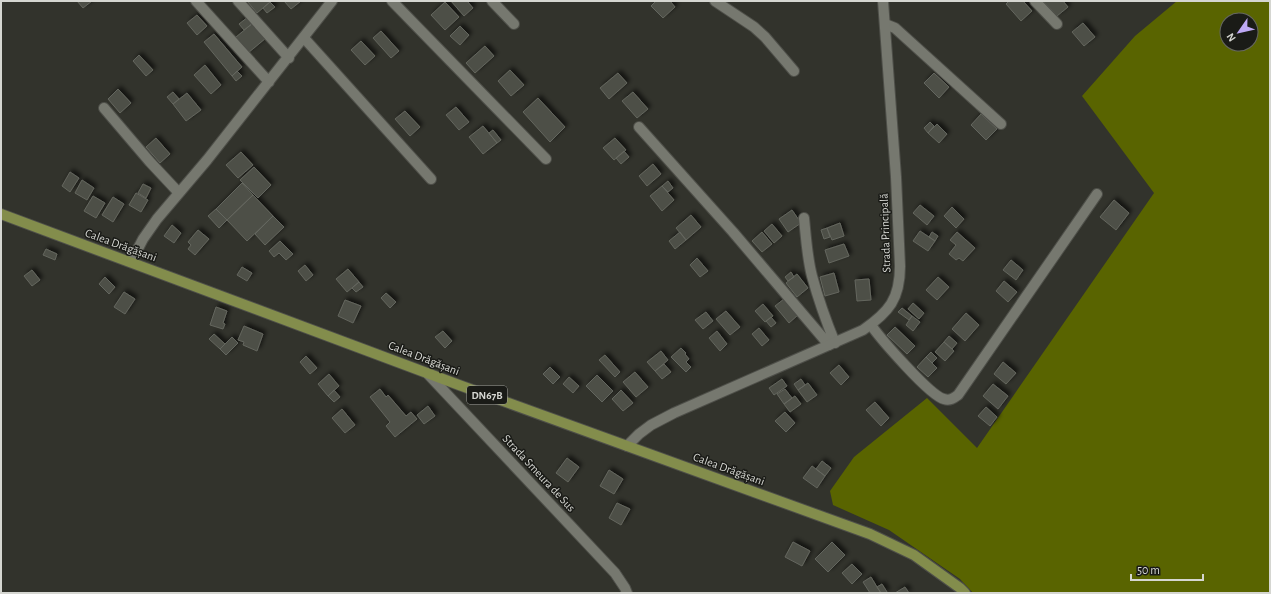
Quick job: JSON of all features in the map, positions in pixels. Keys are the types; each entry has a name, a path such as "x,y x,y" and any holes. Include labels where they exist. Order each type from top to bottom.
{"main road":[{"name":"Calea Drăgășani","path":"1,214 427,373 870,534 914,555 965,593"}],"street":[{"path":"196,1 269,82"},
{"path":"238,1 289,58"},
{"path":"392,1 546,160"},
{"path":"492,1 514,24"},
{"path":"715,1 754,27 765,37 794,71"},
{"name":"Strada Principală","path":"626,446 651,425 674,413 863,330 886,312 890,306 900,277 896,178 883,1"},
{"path":"1035,1 1057,24"},
{"path":"131,262 143,239 157,219 207,160 289,58 330,2"},
{"path":"885,24 895,28 1001,124"},
{"path":"304,38 431,179"},
{"path":"104,108 150,162 179,193"},
{"path":"639,127 832,344"},
{"path":"871,325 890,348 937,396 945,400 952,399 958,395 1097,194"},
{"path":"804,218 807,249 812,276 832,344"},
{"name":"Strada Smeura de Sus","path":"427,373 615,573 627,593"}],"green space":[{"path":"1177,1 1270,1 1270,593 973,593 960,579 889,530 833,505 830,491 854,457 927,398 977,448 1154,193 1082,96 1135,36"}],"building":[{"path":"77,1 92,1 83,8"},
{"path":"247,1 270,1 270,2 257,13"},
{"path":"284,1 301,1 291,9"},
{"path":"451,1 467,1 473,8 464,16"},
{"path":"656,1 670,1 675,7 663,18 651,6"},
{"path":"1009,1 1023,1 1032,11 1021,21 1006,4"},
{"path":"1043,1 1063,1 1068,7 1057,16"},
{"path":"270,2 275,7 267,13 263,8"},
{"path":"445,2 459,17 445,30 431,15"},
{"path":"197,15 207,26 197,35 187,23"},
{"path":"248,17 253,23 244,30 239,24"},
{"path":"253,23 266,38 248,53 236,37"},
{"path":"1083,23 1095,37 1084,46 1072,32"},
{"path":"460,26 469,35 460,45 450,36"},
{"path":"381,31 399,51 391,58 373,38"},
{"path":"214,34 242,67 232,76 204,42"},
{"path":"361,41 375,56 365,65 351,50"},
{"path":"485,46 494,56 475,73 466,63"},
{"path":"139,55 153,70 146,76 133,61"},
{"path":"205,65 221,85 211,94 194,75"},
{"path":"510,70 524,85 511,96 498,81"},
{"path":"237,71 242,76 236,81 232,76"},
{"path":"618,73 627,83 609,99 600,88"},
{"path":"934,73 949,87 939,98 924,83"},
{"path":"118,89 131,103 120,113 108,99"},
{"path":"173,92 179,99 173,104 167,97"},
{"path":"633,92 648,109 637,118 622,101"},
{"path":"187,93 201,110 186,121 173,104"},
{"path":"538,98 565,127 550,142 523,112"},
{"path":"456,107 469,122 459,130 446,115"},
{"path":"405,111 420,127 410,136 395,119"},
{"path":"981,114 997,129 986,140 971,125"},
{"path":"930,122 934,126 928,133 924,128"},
{"path":"937,124 947,134 939,143 928,133"},
{"path":"483,126 497,143 483,154 469,137"},
{"path":"493,130 501,140 497,143 489,133"},
{"path":"156,138 170,154 160,163 146,147"},
{"path":"615,138 626,150 614,160 603,148"},
{"path":"624,151 629,157 621,164 616,158"},
{"path":"241,152 253,165 238,178 226,165"},
{"path":"653,164 661,174 647,186 639,176"},
{"path":"254,167 271,185 258,198 240,180"},
{"path":"70,172 79,178 70,192 62,186"},
{"path":"82,180 94,188 87,200 75,193"},
{"path":"668,181 673,188 668,192 662,186"},
{"path":"242,183 253,195 227,220 216,209"},
{"path":"143,184 151,188 146,198 138,193"},
{"path":"662,186 674,200 662,211 650,196"},
{"path":"136,193 148,200 141,212 129,205"},
{"path":"253,195 273,216 247,241 227,220"},
{"path":"93,196 105,203 96,218 84,211"},
{"path":"113,197 124,204 113,222 102,215"},
{"path":"1114,200 1129,213 1116,230 1100,217"},
{"path":"920,205 934,216 927,225 913,213"},
{"path":"952,207 964,219 956,228 944,216"},
{"path":"216,209 227,220 219,228 208,216"},
{"path":"792,210 801,223 788,232 779,219"},
{"path":"691,215 701,227 686,240 676,228"},
{"path":"273,216 284,227 265,245 255,234"},
{"path":"840,223 844,236 832,240 827,228"},
{"path":"772,224 782,236 774,243 764,231"},
{"path":"172,225 181,233 174,243 164,236"},
{"path":"827,228 830,237 824,239 821,230"},
{"path":"198,230 209,239 195,255 188,249 191,245 188,242"},
{"path":"920,231 935,241 928,251 913,241"},
{"path":"680,232 686,240 675,249 669,241"},
{"path":"762,232 772,244 762,252 752,241"},
{"path":"932,232 938,236 935,241 929,237"},
{"path":"957,232 975,248 963,261 959,258 956,260 949,254 956,245 950,240"},
{"path":"280,241 293,254 286,260 279,253 274,257 269,251"},
{"path":"844,244 849,256 829,263 825,250"},
{"path":"46,249 57,254 55,260 43,255"},
{"path":"697,258 708,271 700,277 690,265"},
{"path":"1011,260 1023,270 1016,280 1003,270"},
{"path":"305,265 313,275 306,281 298,271"},
{"path":"242,267 252,273 247,281 237,275"},
{"path":"348,269 359,282 347,292 336,279"},
{"path":"32,270 40,280 32,286 24,276"},
{"path":"791,272 794,277 788,281 785,277"},
{"path":"834,273 839,292 825,296 820,277"},
{"path":"797,274 808,288 797,297 786,283"},
{"path":"105,277 115,287 109,294 99,284"},
{"path":"938,277 949,287 937,300 926,290"},
{"path":"869,279 871,300 857,301 855,280"},
{"path":"1004,281 1017,292 1008,302 996,291"},
{"path":"359,282 363,287 356,292 352,288"},
{"path":"124,292 135,299 125,314 114,307"},
{"path":"386,293 396,302 390,308 381,298"},
{"path":"784,299 798,315 789,323 775,306"},
{"path":"345,300 361,306 353,323 338,316"},
{"path":"913,303 924,313 919,319 908,309"},
{"path":"763,304 773,316 765,322 755,311"},
{"path":"216,307 227,311 223,323 225,324 223,329 210,325"},
{"path":"902,308 912,316 909,320 898,312"},
{"path":"726,311 740,327 730,335 716,319"},
{"path":"706,312 713,321 703,329 695,320"},
{"path":"966,313 979,325 965,341 952,329"},
{"path":"912,316 920,322 913,331 906,325"},
{"path":"771,317 776,323 771,327 766,321"},
{"path":"244,326 263,334 257,351 243,345 244,342 238,340"},
{"path":"895,327 915,346 907,354 887,335"},
{"path":"759,328 769,340 762,346 752,334"},
{"path":"443,331 452,341 445,348 435,337"},
{"path":"717,331 727,344 720,351 709,338"},
{"path":"214,334 225,344 220,349 209,339"},
{"path":"949,336 957,343 952,349 944,342"},
{"path":"232,337 238,343 226,355 220,349"},
{"path":"944,342 954,351 945,361 935,352"},
{"path":"681,348 689,359 686,362 691,367 686,372 671,357"},
{"path":"661,351 668,360 655,371 647,362"},
{"path":"931,352 937,358 932,363 926,357"},
{"path":"605,355 620,372 615,377 599,360"},
{"path":"306,356 317,368 310,374 300,362"},
{"path":"926,357 937,368 928,377 917,367"},
{"path":"1003,362 1016,373 1006,384 994,374"},
{"path":"664,364 671,372 662,379 655,371"},
{"path":"839,365 849,377 841,385 830,373"},
{"path":"550,367 560,377 553,384 543,374"},
{"path":"635,372 648,387 636,397 623,382"},
{"path":"329,374 339,386 328,396 318,384"},
{"path":"597,375 613,391 602,402 586,386"},
{"path":"569,377 579,386 573,393 563,384"},
{"path":"782,379 787,386 774,395 769,388"},
{"path":"801,379 805,385 798,390 794,384"},
{"path":"808,383 817,395 807,402 798,390"},
{"path":"993,384 1008,396 998,409 983,396"},
{"path":"380,389 386,397 388,395 406,416 411,412 417,419 395,437 386,426 390,422 370,397"},
{"path":"785,389 792,398 784,404 777,394"},
{"path":"334,390 340,397 334,402 328,396"},
{"path":"621,390 633,403 623,411 612,399"},
{"path":"795,396 801,404 790,412 784,404"},
{"path":"875,402 889,418 881,426 866,410"},
{"path":"428,406 435,416 424,424 417,415"},
{"path":"986,407 997,417 990,426 978,416"},
{"path":"342,409 355,425 345,433 332,418"},
{"path":"785,412 795,423 786,432 775,421"},
{"path":"567,458 579,467 568,482 556,473"},
{"path":"822,461 831,468 825,476 816,469"},
{"path":"812,466 825,476 817,488 803,478"},
{"path":"609,470 623,479 614,494 600,486"},
{"path":"617,503 630,509 621,525 609,518"},
{"path":"793,542 810,551 802,566 785,557"},
{"path":"832,542 845,555 828,572 815,559"},
{"path":"852,564 862,574 852,584 842,573"},
{"path":"871,577 881,593 870,593 863,582"},
{"path":"882,584 887,592 886,593 881,593 877,587"},
{"path":"905,587 909,593 895,593"}]}
